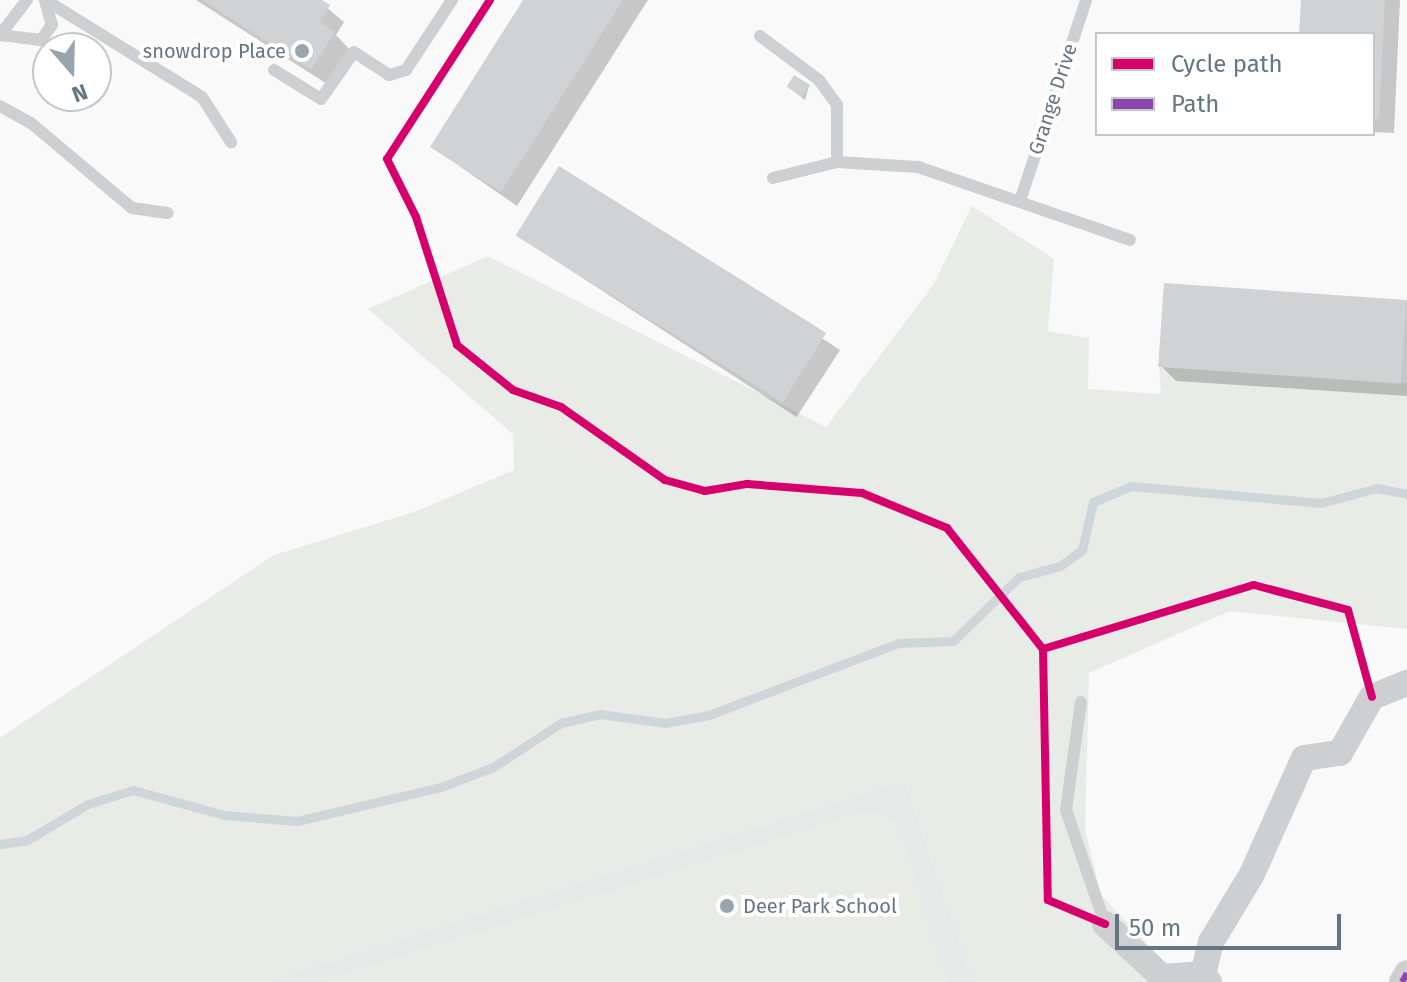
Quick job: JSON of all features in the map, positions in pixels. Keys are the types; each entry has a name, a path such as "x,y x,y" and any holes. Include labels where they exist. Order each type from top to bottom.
{"street":[{"path":"1105,924 1162,977 1206,978 1211,942 1252,874 1304,758 1340,753 1372,697 1407,683"},
{"path":"1402,982 1407,973"}],"lane":[{"path":"0,35 27,0"},
{"path":"0,35 41,40 52,25 46,0"},
{"path":"46,0 202,97 231,142"},
{"path":"274,70 321,99 354,52 389,75 406,70 452,0"},
{"name":"Grange Drive","path":"1021,198 1086,0"},
{"path":"760,36 819,80 837,105 837,162"},
{"path":"0,106 31,123 132,208 168,213"},
{"path":"773,178 837,162 918,167 1021,198 1130,240"},
{"path":"1081,702 1066,810 1105,924"}],"shaded area":[{"path":"972,206 1054,259 1048,331 1089,338 1088,389 1161,394 1159,367 1407,383 1407,629 1230,611 1089,673 1085,829 1101,895 1183,982 974,982 905,780 263,982 0,982 0,738 274,555 414,512 514,470 513,434 368,309 488,256 826,427 934,284"},
{"name":"Deer Park School","path":"905,780 974,982 263,982"},
{"name":"Deer Park School","path":"881,812 898,824 947,982 316,982 858,813"}],"building":[{"name":"snowdrop Place","path":"202,0 322,0 330,5 320,22 335,32 311,70"},
{"path":"523,0 623,0 501,192 430,147"},
{"path":"1301,0 1385,0 1379,119 1375,118 1375,32 1299,32"},
{"path":"794,75 810,85 803,97 787,87"},
{"path":"559,166 826,333 783,402 516,236"},
{"path":"1164,283 1406,300 1401,384 1158,367"}],"waterway":[{"path":"0,844 27,840 88,804 133,790 224,815 297,821 441,787 493,767 561,723 600,714 665,723 709,715 899,643 953,641 1019,577 1060,566 1082,550 1093,502 1131,486 1321,503 1377,488 1407,494"}],"marked path":[{"path":"1402,982 1407,973"}],"cycle path":[{"path":"490,0 387,159 416,217 457,345 513,390 561,407 665,480 705,491 747,484 862,493 947,528 1043,649 1048,900 1105,924"},
{"path":"1043,649 1254,585 1348,610 1372,697"}],"place":[{"name":"snowdrop Place","path":"302,51"},
{"name":"Deer Park School","path":"727,906"}]}
